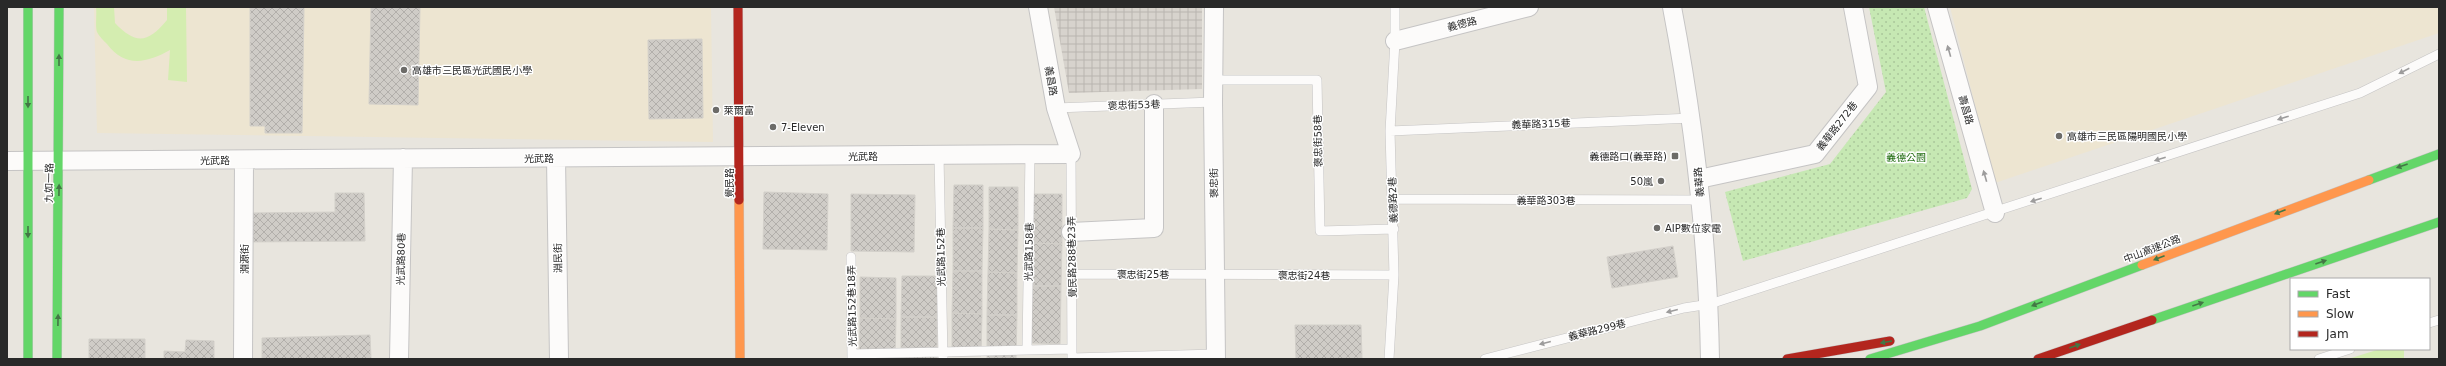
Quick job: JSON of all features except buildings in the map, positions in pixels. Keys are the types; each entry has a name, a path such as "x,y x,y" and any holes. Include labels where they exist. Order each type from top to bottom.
{"main road":[{"name":"九如一路","path":"28,7 28,359"},
{"name":"九如一路","path":"57,359 60,161 59,7"},
{"name":"覺民路","path":"738,7 740,359"},
{"name":"中山高速公路","path":"1870,359 1980,326 2439,154"},
{"path":"2038,359 2439,222"},
{"path":"1787,359 1980,326"}],"street":[{"name":"義昌路","path":"1038,7 1056,108 1071,154"},
{"name":"褒忠街","path":"1214,7 1213,102 1216,357"},
{"name":"義德路","path":"1395,42 1488,12 1529,7"},
{"name":"義華路","path":"1672,7 1692,118 1699,179 1710,304 1710,359"},
{"name":"義華路272巷","path":"1699,179 1815,154 1868,87 1853,7"},
{"name":"壽昌路","path":"1937,7 1995,214"},
{"path":"1071,232 1154,228 1154,104"},
{"name":"光武路","path":"7,161 1071,154"},
{"name":"光武路80巷","path":"399,359 403,158"},
{"name":"淵民街","path":"556,158 560,359"},
{"name":"淵源街","path":"243,359 244,160"}],"lane":[{"name":"義德路2巷","path":"1389,359 1394,275 1394,229 1390,131 1395,42 1394,7"},
{"name":"義華路299巷","path":"1484,359 1684,308 1710,304 1995,214 2360,93 2439,54"},
{"name":"褒忠街58巷","path":"1213,80 1317,80 1320,231 1394,229"},
{"name":"褒忠街53巷","path":"1056,108 1213,102"},
{"name":"義華路315巷","path":"1390,131 1692,118"},
{"name":"光武路158巷","path":"1027,350 1030,154"},
{"name":"覺民路288巷23弄","path":"1071,154 1072,355"},
{"name":"光武路152巷","path":"939,155 943,356"},
{"name":"義華路303巷","path":"1393,199 1700,200"},
{"name":"光武路152巷18弄","path":"851,257 852,357 943,356 1027,350 1072,355 1216,357"},
{"name":"褒忠街25巷","path":"1072,274 1215,274"},
{"name":"褒忠街24巷","path":"1215,274 1394,275"},
{"path":"2319,359 2347,350"}],"shaded area":[{"name":"高雄市三民區光武國民小學","path":"94,7 711,7 713,142 97,133"},
{"path":"1054,7 1202,7 1202,89 1069,93"},
{"name":"高雄市三民區陽明國民小學","path":"1950,7 2439,7 2439,33 1995,183"}],"green space":[{"path":"96,7 114,7 115,23 129,35 136,38 142,38 148,37 154,33 167,20 167,7 186,7 187,82 168,80 170,50 153,58 137,61 121,57 114,52 97,32"},
{"name":"義德公園","path":"1869,7 1924,7 1972,189 1967,198 1743,261 1725,192 1830,164 1886,92"},
{"path":"2377,350 2404,350 2404,359 2348,359"}],"traffic: fast":[{"path":"28,7 28,359"},
{"path":"57,359 59,7"},
{"path":"2369,180 2439,154"},
{"path":"2152,320 2439,222"},
{"path":"1870,359 1980,326 2142,265"}],"traffic: slow":[{"path":"2142,265 2369,180"},
{"path":"739,200 740,359"}],"traffic: jam":[{"path":"738,7 739,200"},
{"path":"2038,359 2152,320"},
{"path":"1787,359 1890,341"}],"place":[{"name":"高雄市三民區光武國民小學","path":"404,70"},
{"name":"萊爾富","path":"716,110"},
{"name":"7-Eleven","path":"773,127"},
{"name":"高雄市三民區陽明國民小學","path":"2059,136"},
{"name":"義德路口(義華路)","path":"1675,156"},
{"name":"50嵐","path":"1661,181"},
{"name":"AIP數位家電","path":"1657,228"}]}
